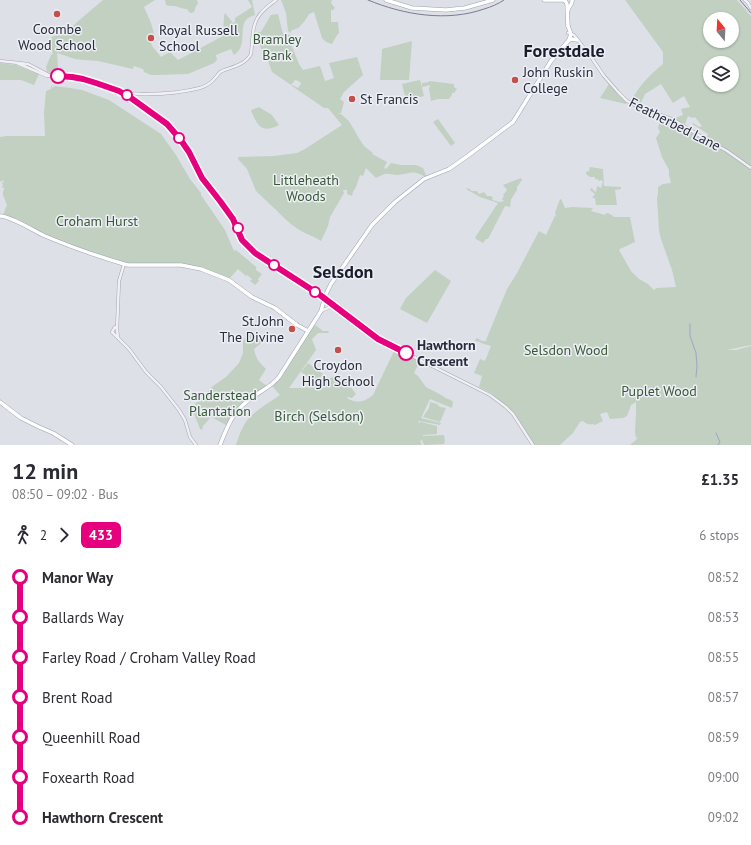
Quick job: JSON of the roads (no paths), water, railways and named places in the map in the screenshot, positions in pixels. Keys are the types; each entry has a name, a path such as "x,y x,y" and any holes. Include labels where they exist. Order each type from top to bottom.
{"main road":[{"path":"386,0 412,8 446,10 465,8 493,0"},
{"path":"390,0 414,7 446,9 463,7 488,0"},
{"path":"544,0 562,0 570,3 572,0"},
{"path":"567,14 572,0"},
{"path":"565,1 568,26 572,35 572,39 568,40"},
{"path":"220,445 229,422 235,414 247,402 277,380 321,311 324,298 331,284 378,219 397,199 422,181 449,169 513,122 551,61 572,35"},
{"path":"1,216 52,239 93,255 124,264 181,265 201,269 229,280 252,297 275,308 297,325 308,331"},
{"path":"0,402 22,418 53,433 72,445"}],"street":[{"path":"126,94 151,94 185,90 199,88 209,84 220,71 235,67 248,58 252,46 254,24 256,19 260,13 276,0"},
{"path":"745,0 750,6"},
{"name":"Featherbed Lane","path":"572,35 591,57 609,83 627,101 674,120 727,151 751,168"},
{"path":"0,61 24,63 51,76"},
{"path":"17,63 44,75 83,79 126,94 167,124 180,139 189,152 202,178 233,219 242,240 255,253 324,298 378,339 490,394 513,414 533,445"},
{"path":"116,334 119,282 124,264"},
{"path":"321,311 334,305"},
{"path":"116,328 112,332 116,334 129,349 183,416 190,437 196,445"}],"waterway":[{"path":"690,324 690,336 696,353 696,377"},
{"path":"716,433 720,442 718,445"}],"tram line":[{"path":"368,0 396,10 441,16 470,13 497,4 504,0"},
{"path":"740,0 751,13"}],"place":[{"name":"Coombe Wood School","path":"57,14"},
{"name":"Royal Russell School","path":"151,38"},
{"name":"John Ruskin College","path":"515,80"},
{"name":"St Francis","path":"352,99"},
{"name":"St.John The Divine","path":"292,329"},
{"name":"Croydon High School","path":"338,350"},
{"name":"Hawthorn Crescent","path":"406,353"}],"district":[{"name":"Forestdale","path":"564,50"},
{"name":"Selsdon","path":"343,271"}],"park label":[{"name":"Bramley Bank","path":"277,48"},
{"name":"Littleheath Woods","path":"306,188"},
{"name":"Croham Hurst","path":"97,221"},
{"name":"Selsdon Wood","path":"566,350"},
{"name":"Puplet Wood","path":"659,391"},
{"name":"Sanderstead Plantation","path":"220,404"},
{"name":"Birch (Selsdon)","path":"319,416"}]}
